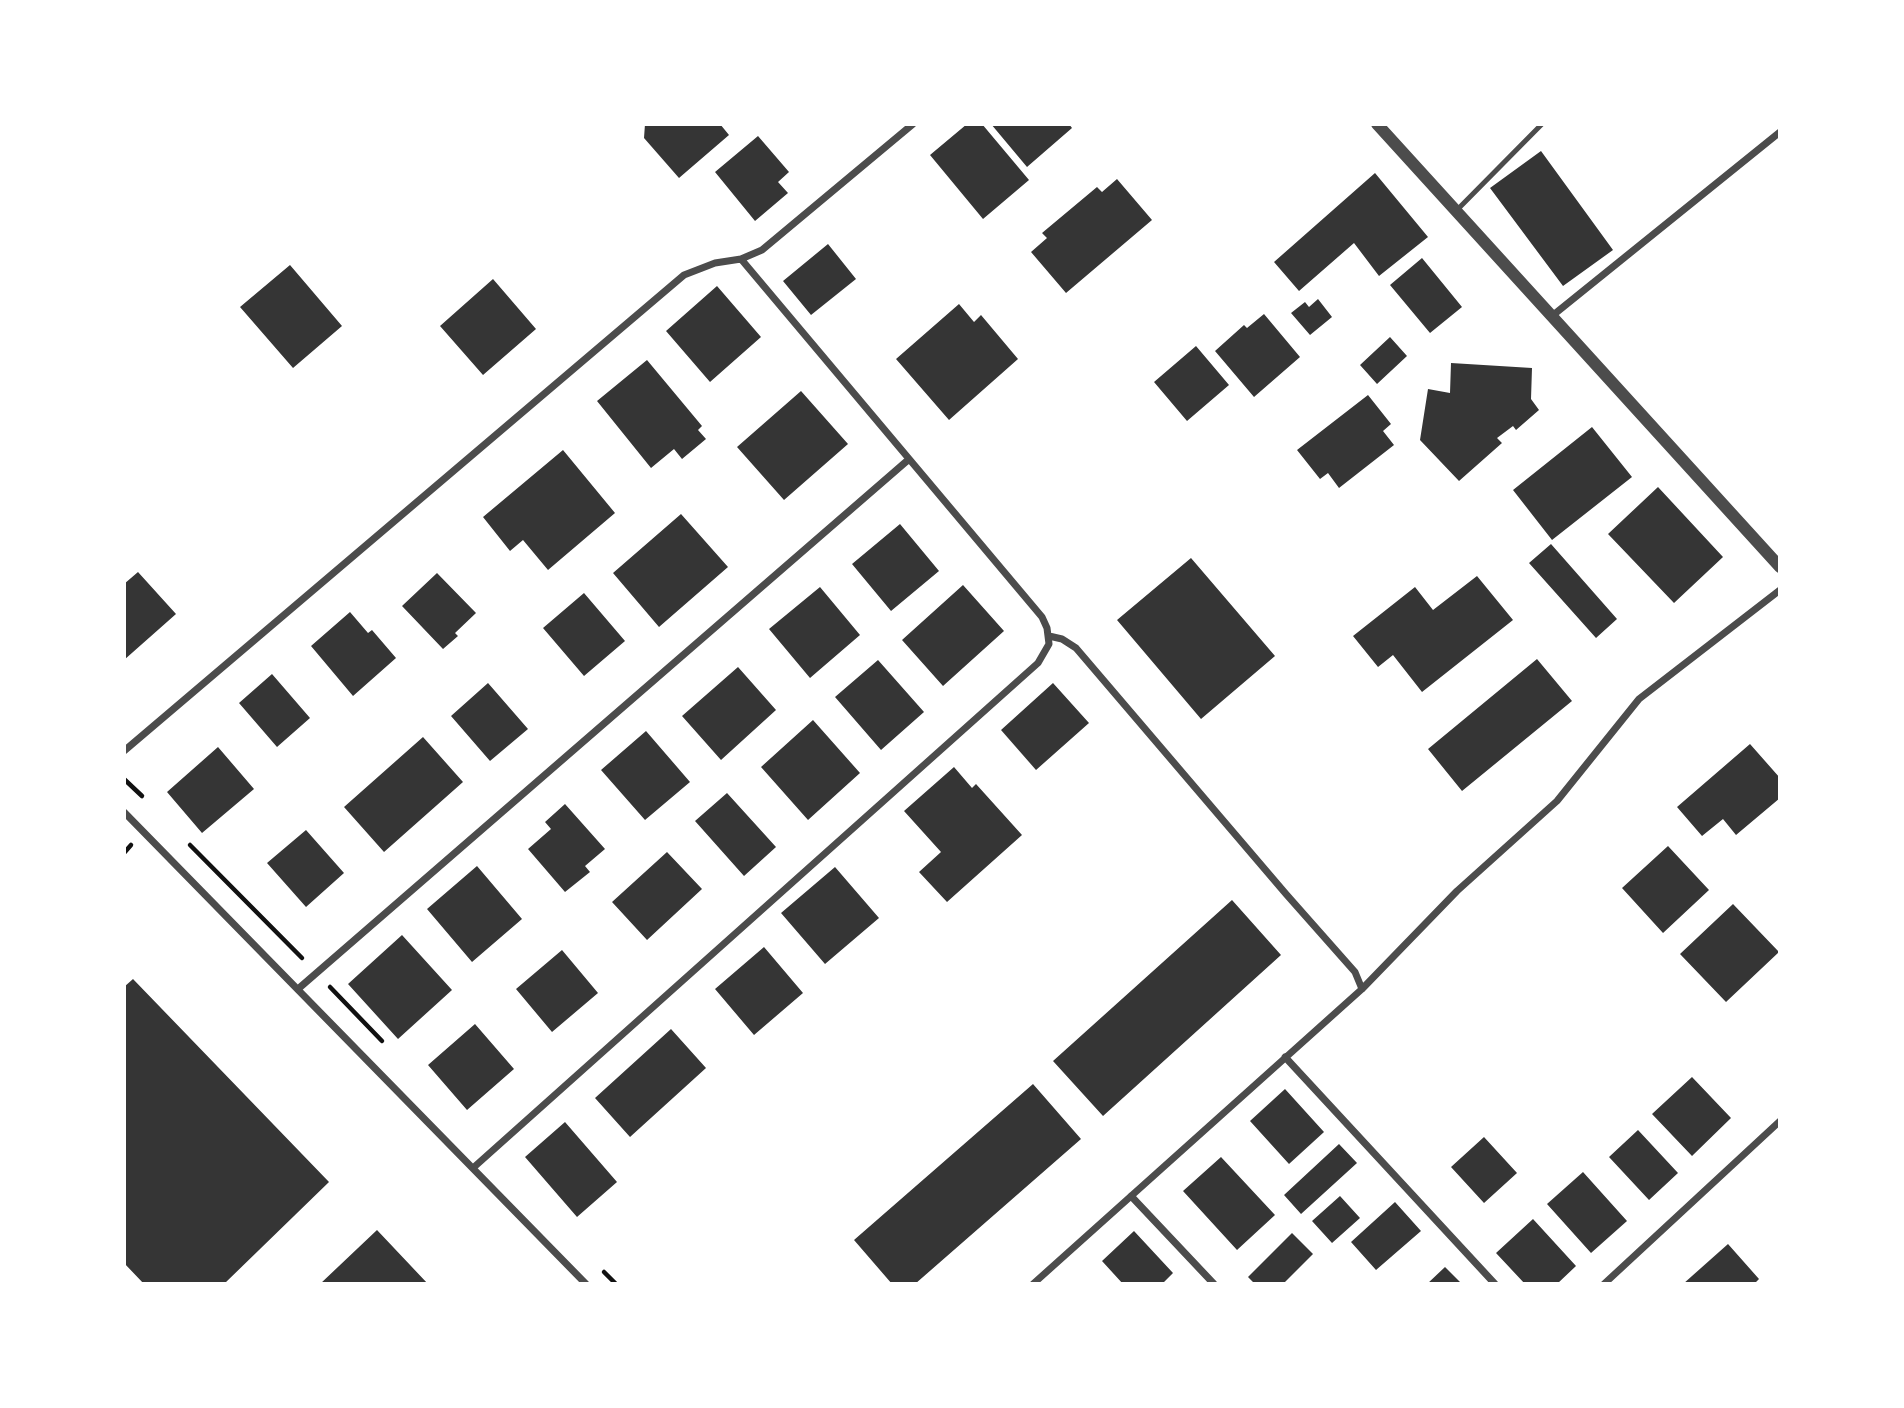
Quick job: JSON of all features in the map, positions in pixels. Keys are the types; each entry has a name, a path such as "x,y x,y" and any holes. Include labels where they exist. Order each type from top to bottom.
{"street":[{"path":"124,751 684,275 715,263 752,256 776,240 913,124"},
{"path":"1377,124 1780,567"},
{"path":"1552,316 1780,132"},
{"path":"472,1168 1038,663 1046,652 1049,636 1042,617 741,260"},
{"path":"298,989 908,460"},
{"path":"1033,1284 1362,989 1457,891 1557,801 1639,699 1780,590"},
{"path":"1049,636 1062,639 1076,648 1355,972 1362,989"},
{"path":"124,811 586,1284"},
{"path":"1285,1057 1495,1284"},
{"path":"1604,1284 1780,1121"},
{"path":"1131,1196 1213,1284"}],"lane":[{"path":"1456,211 1542,124"}],"building":[{"path":"645,124 720,124 729,135 679,178 644,138"},
{"path":"967,124 982,124 1029,180 983,219 930,155"},
{"path":"991,124 1069,124 1072,128 1027,167"},
{"path":"758,136 789,172 778,182 788,193 755,221 715,172"},
{"path":"1541,151 1613,250 1563,286 1490,188"},
{"path":"1375,173 1428,237 1379,276 1354,243 1299,291 1274,262"},
{"path":"1117,179 1152,220 1066,293 1031,252 1047,238 1042,233 1097,187 1102,192"},
{"path":"828,244 856,279 811,315 783,281"},
{"path":"1422,258 1462,307 1430,333 1390,285"},
{"path":"290,265 342,326 293,368 240,307"},
{"path":"493,279 536,329 483,375 440,326"},
{"path":"717,286 761,337 710,382 666,331"},
{"path":"1318,299 1332,317 1310,335 1291,313 1305,302 1309,307"},
{"path":"959,304 974,322 981,315 1018,359 949,420 896,359"},
{"path":"1264,314 1300,357 1254,397 1215,351 1244,325 1247,328"},
{"path":"1390,337 1407,356 1377,384 1360,365"},
{"path":"1196,346 1229,385 1187,421 1154,382"},
{"path":"647,360 702,426 698,430 706,439 682,459 674,449 651,468 597,401"},
{"path":"1451,363 1532,368 1531,399 1539,410 1516,430 1513,426 1497,438 1502,443 1459,481 1420,440 1428,389 1450,393"},
{"path":"801,391 848,444 784,500 737,447"},
{"path":"1368,395 1391,424 1383,431 1394,445 1339,488 1328,473 1320,479 1297,450"},
{"path":"1592,427 1632,477 1552,540 1513,490"},
{"path":"563,450 615,513 548,570 523,540 510,551 483,517"},
{"path":"1658,487 1723,557 1674,603 1608,534"},
{"path":"681,514 728,567 659,627 613,573"},
{"path":"900,524 939,571 891,611 852,564"},
{"path":"1551,544 1617,619 1596,638 1529,563"},
{"path":"1191,558 1275,656 1201,719 1117,620"},
{"path":"138,572 176,614 124,660 124,584"},
{"path":"437,573 476,613 455,633 458,636 443,649 402,606"},
{"path":"1477,576 1513,620 1422,692 1393,655 1378,667 1353,636 1415,587 1433,610"},
{"path":"963,585 1004,631 943,686 902,640"},
{"path":"820,587 860,635 810,678 769,629"},
{"path":"584,593 625,641 584,676 543,628"},
{"path":"350,612 368,633 372,630 396,658 353,696 311,646"},
{"path":"1537,659 1572,701 1462,791 1428,749"},
{"path":"878,660 924,712 881,750 835,697"},
{"path":"738,667 776,710 721,760 682,716"},
{"path":"272,674 310,718 277,747 239,703"},
{"path":"488,683 528,729 490,761 451,716"},
{"path":"1053,683 1089,723 1036,770 1001,730"},
{"path":"813,720 860,773 808,820 761,767"},
{"path":"646,731 690,782 645,820 601,770"},
{"path":"423,737 463,782 384,852 344,807"},
{"path":"1750,744 1780,778 1780,798 1736,835 1723,819 1702,836 1677,807"},
{"path":"218,747 254,789 202,833 167,792"},
{"path":"954,767 972,788 976,784 1022,835 947,902 919,872 941,852 904,811"},
{"path":"727,793 776,847 744,876 695,821"},
{"path":"565,804 605,849 585,866 590,872 565,892 528,849 551,829 545,822"},
{"path":"306,830 344,873 306,907 267,863"},
{"path":"1668,846 1709,890 1663,933 1622,888"},
{"path":"667,852 702,889 647,940 612,902"},
{"path":"477,866 522,919 472,962 427,909"},
{"path":"835,867 879,918 825,964 781,913"},
{"path":"1232,900 1281,955 1103,1116 1053,1061"},
{"path":"1733,904 1779,952 1726,1002 1680,954"},
{"path":"402,935 452,990 398,1039 348,984"},
{"path":"764,947 803,993 754,1035 715,989"},
{"path":"562,950 598,993 552,1032 516,989"},
{"path":"133,979 329,1182 224,1284 144,1284 124,1263 124,987"},
{"path":"475,1024 514,1069 467,1110 428,1065"},
{"path":"671,1029 706,1068 630,1137 595,1098"},
{"path":"1692,1077 1731,1118 1692,1156 1652,1114"},
{"path":"1033,1084 1081,1139 915,1284 892,1284 854,1240"},
{"path":"1285,1089 1324,1132 1289,1164 1250,1121"},
{"path":"565,1122 617,1182 577,1217 525,1157"},
{"path":"1638,1130 1678,1173 1649,1200 1609,1157"},
{"path":"1484,1137 1517,1173 1484,1203 1451,1167"},
{"path":"1339,1144 1357,1163 1301,1214 1284,1195"},
{"path":"1221,1157 1275,1215 1237,1250 1183,1191"},
{"path":"1583,1172 1627,1221 1591,1253 1547,1204"},
{"path":"1340,1196 1360,1218 1332,1243 1312,1221"},
{"path":"1395,1202 1421,1231 1376,1270 1351,1242"},
{"path":"1533,1219 1576,1266 1557,1284 1525,1284 1496,1253"},
{"path":"377,1230 428,1284 320,1284"},
{"path":"1134,1231 1173,1273 1162,1284 1123,1284 1102,1261"},
{"path":"1292,1233 1313,1254 1283,1284 1255,1284 1248,1277"},
{"path":"1728,1244 1759,1279 1754,1284 1683,1284"},
{"path":"1445,1267 1462,1284 1427,1284"}]}
